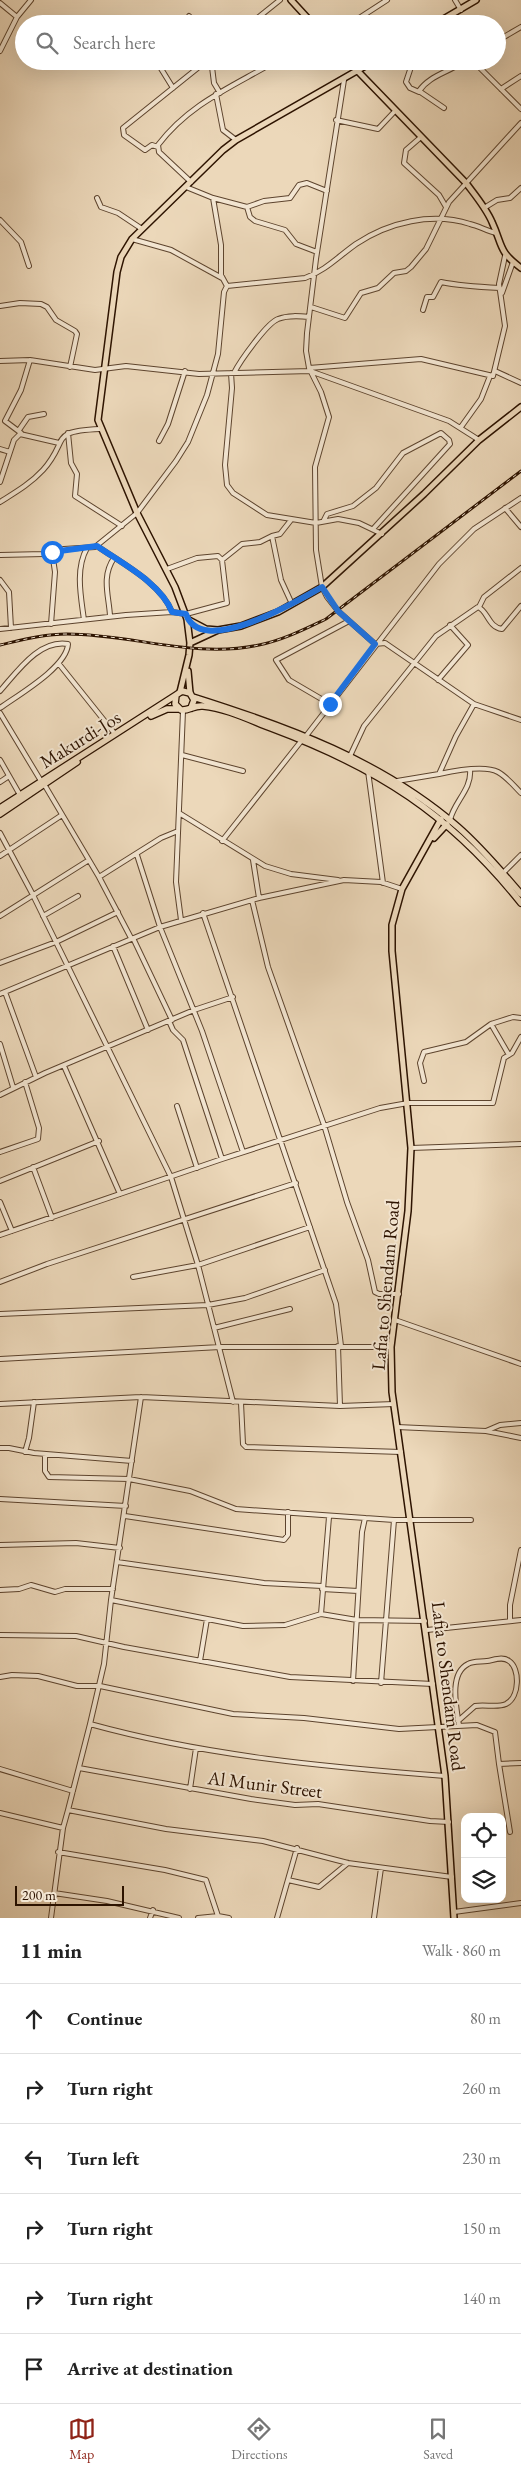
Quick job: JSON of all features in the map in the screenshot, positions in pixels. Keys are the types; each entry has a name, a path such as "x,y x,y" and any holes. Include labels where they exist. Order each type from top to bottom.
{"highway":[{"path":"181,710 175,704 178,694 191,695 231,708 350,756 395,782 447,819 503,873 521,894"},
{"name":"Makurdi-Jos","path":"0,814 43,782 178,694"},
{"path":"191,695 191,708 204,706 213,708 304,738 408,794 447,819 521,903"},
{"name":"Makurdi-Jos","path":"0,808 150,716 167,710 191,708"}],"main road":[{"path":"452,15 476,0"},
{"path":"294,1 306,15"},
{"path":"191,695 188,666 190,643 186,616 167,569 137,513 100,429 98,420 98,405 117,272 121,257 132,239 223,150 236,140 360,70"},
{"path":"357,72 466,183 484,208 505,256 521,268"},
{"path":"190,643 218,630 255,621 292,604 322,587 382,534 479,440 521,407"},
{"path":"186,616 206,629 218,630"},
{"path":"178,694 188,666"},
{"name":"Lafia to Shendam Road","path":"447,819 430,842 402,889 392,925 392,951 411,1148 408,1211 392,1347 394,1404 434,1684 445,1776 454,1915"}],"street":[{"path":"19,15 30,0"},
{"path":"261,15 280,0"},
{"path":"364,15 387,0"},
{"path":"455,0 461,10"},
{"path":"0,3 15,15"},
{"path":"0,51 15,23"},
{"path":"506,36 521,27"},
{"path":"162,70 173,88"},
{"path":"158,147 153,145 147,150 142,149 124,135 123,129 196,70"},
{"path":"213,70 223,130 236,140"},
{"path":"158,147 180,119 208,98 260,70"},
{"path":"410,70 406,82 410,88 444,108"},
{"path":"419,92 430,78 450,70"},
{"path":"483,70 521,109"},
{"path":"501,89 521,76"},
{"path":"168,78 178,83"},
{"path":"344,80 336,120 317,252 306,352 310,370 321,392 329,417 315,467 316,550 322,587 338,611 375,644 385,643 474,704 521,720"},
{"path":"336,120 378,129 395,111"},
{"path":"311,306 345,318 361,293 378,288 394,273 406,271 411,267 426,249 446,206 520,124"},
{"path":"421,136 406,150 404,163 438,195 446,206"},
{"path":"158,147 159,152 188,185 213,198 247,207 264,201 290,198 299,185 307,183 327,192"},
{"path":"484,208 497,200 510,198 521,188"},
{"path":"97,198 101,207 118,213 142,229"},
{"path":"213,198 221,245 222,278"},
{"path":"247,207 250,217 255,221 285,230 296,244 317,252"},
{"path":"227,286 278,282 314,275 357,244 383,230 414,220 440,219 471,224 496,233"},
{"path":"0,220 21,242 28,266"},
{"path":"132,239 171,250 222,278 227,286"},
{"path":"461,427 478,404 490,376 493,376 495,371 505,326 500,272 505,256"},
{"path":"502,293 513,262"},
{"path":"423,310 428,297 433,297 441,282 458,287 471,285 500,288"},
{"path":"0,555 52,552 97,546 137,513 188,442 215,373 221,335 224,292 227,286"},
{"path":"0,306 20,303 41,304 56,320 75,331 77,334 70,366"},
{"path":"309,317 290,316 275,321 244,356 233,373 225,465 227,485 233,493 267,515 316,523 324,520 338,519 358,523 382,534"},
{"path":"0,361 30,360 104,370 111,367 126,366 199,374 310,370 421,360 490,376"},
{"path":"5,422 21,390 30,360"},
{"path":"310,370 461,427 479,440"},
{"path":"159,441 168,424 185,371"},
{"path":"495,371 521,383"},
{"path":"0,482 14,440 28,418 44,414"},
{"path":"0,420 20,432 45,442 58,443"},
{"path":"0,502 24,488 43,470 58,443 68,433 78,430 100,429"},
{"path":"68,433 71,463 77,474 74,496 122,526"},
{"path":"324,520 327,514 353,506 376,488 403,453 441,434 447,437 450,444 374,529"},
{"path":"0,449 10,452"},
{"path":"222,841 439,564 474,530 521,498"},
{"path":"505,508 521,527"},
{"path":"222,560 242,544 260,542 280,534 291,520"},
{"path":"272,536 281,580 292,604"},
{"path":"97,546 154,588 166,600 172,612"},
{"path":"84,620 80,589 81,561 87,548"},
{"path":"51,624 55,572 52,552"},
{"path":"0,628 51,624 110,616 172,612 186,616 227,604 222,560 218,556 197,558 167,569"},
{"path":"110,616 106,586 114,558"},
{"path":"350,756 364,726 436,636 450,624 479,607 484,597 521,568"},
{"path":"0,580 9,592 11,628"},
{"path":"479,607 492,624 500,629 505,626 521,606"},
{"path":"330,704 289,680 276,660 349,621"},
{"path":"438,680 468,646 450,624"},
{"path":"0,691 41,650 68,644 67,651 59,664 0,708"},
{"path":"59,664 115,734"},
{"path":"440,774 456,736 474,704"},
{"path":"181,710 182,755 176,882 181,920"},
{"path":"0,713 99,877 132,938 173,1030 183,1040 222,1159"},
{"path":"182,755 242,771"},
{"path":"0,760 20,795"},
{"path":"447,819 466,789 470,770"},
{"path":"395,782 470,770 495,770 521,793"},
{"path":"368,771 383,883"},
{"path":"0,782 9,776"},
{"path":"179,813 253,860 291,874 383,883 402,889"},
{"path":"0,856 62,815"},
{"path":"99,877 137,855 161,838 178,831"},
{"path":"0,833 109,1047 171,1177 198,1264 233,1402"},
{"path":"137,855 160,927 194,1010 243,1152"},
{"path":"503,873 521,855"},
{"path":"0,916 89,860"},
{"path":"253,860 260,898"},
{"path":"36,1077 2,993 132,938 181,920 260,898 344,880"},
{"path":"43,916 78,896"},
{"path":"252,900 268,967 324,1125 347,1202 368,1260 375,1292 379,1294 399,1294"},
{"path":"0,964 56,942 118,912"},
{"path":"203,913 336,1304 340,1346 340,1406"},
{"path":"113,946 148,1030"},
{"path":"0,1095 13,1087 170,1020 233,997"},
{"path":"424,1081 420,1063 424,1052 466,1042 492,1024 513,1017 521,1018"},
{"path":"492,1024 509,1055"},
{"path":"0,1235 222,1159 380,1108 408,1103 493,1104 504,1058 516,1048 521,1037"},
{"path":"0,1044 13,1087"},
{"path":"64,1066 99,1141 120,1194"},
{"path":"0,1152 26,1145 38,1139 39,1128 25,1082"},
{"path":"177,1106 197,1168"},
{"path":"0,1181 99,1141"},
{"path":"411,1148 521,1144"},
{"path":"33,1167 52,1218"},
{"path":"0,1282 48,1264 296,1183"},
{"path":"0,1202 12,1231"},
{"path":"133,1278 198,1264 310,1227"},
{"path":"0,1314 114,1311 208,1305 245,1298 325,1270"},
{"path":"214,1328 290,1309"},
{"path":"395,1320 521,1364"},
{"path":"0,1359 220,1346 392,1347"},
{"path":"0,1404 141,1397 340,1406 394,1404"},
{"path":"52,1918 58,1852 100,1686 141,1397"},
{"path":"25,1452 28,1444 34,1402"},
{"path":"241,1403 243,1444 246,1447 401,1452"},
{"path":"486,1431 500,1425 521,1423"},
{"path":"397,1426 486,1431 521,1438"},
{"path":"28,1444 34,1453"},
{"path":"0,1448 34,1453 132,1461"},
{"path":"45,1454 46,1471 49,1477 129,1479 190,1491 236,1509 394,1520 471,1520"},
{"path":"0,1499 126,1506"},
{"path":"125,1516 284,1540 288,1537 288,1512"},
{"path":"321,1614 329,1516"},
{"path":"352,1681 362,1532 365,1518"},
{"path":"381,1683 388,1620 388,1570 394,1520"},
{"path":"0,1545 76,1543 120,1548"},
{"path":"510,1621 519,1574 521,1550"},
{"path":"117,1562 264,1583 358,1591"},
{"path":"0,1590 19,1589 31,1585 55,1592 65,1588 113,1589"},
{"path":"111,1600 242,1626 284,1625 321,1614 357,1620 425,1621"},
{"path":"200,1661 207,1619"},
{"path":"426,1630 521,1620"},
{"path":"0,1635 57,1634 290,1677 381,1683 434,1684"},
{"path":"458,1721 475,1706 500,1706 512,1699 518,1688 514,1666 511,1661 501,1658 470,1663 465,1666 456,1685 458,1721 459,1726"},
{"path":"0,1677 12,1675 38,1676 77,1686 100,1686 233,1714 304,1718 399,1729 477,1725 492,1730 496,1734 510,1832"},
{"path":"90,1724 151,1740 196,1748 363,1770 445,1776"},
{"path":"190,1789 196,1748"},
{"path":"499,1764 521,1763"},
{"name":"Al Munir Street","path":"79,1768 190,1789 295,1805 318,1804 430,1821 449,1822"},
{"path":"0,1769 72,1791"},
{"path":"68,1810 166,1829 263,1841 297,1848 348,1863 452,1877"},
{"path":"0,1813 63,1828"},
{"path":"277,1918 297,1848"},
{"path":"58,1852 158,1868 206,1880 218,1916"},
{"path":"288,1880 319,1887 348,1863"},
{"path":"374,1918 381,1868"},
{"path":"54,1893 153,1910 179,1918"},
{"path":"454,1915 521,1902"},
{"path":"150,1918 153,1910"},
{"path":"198,1918 218,1916 229,1918"}],"railway":[{"path":"0,645 58,634 91,635 187,648 211,649 235,649 277,640 326,619 521,471"}],"route":[{"path":"52,552 97,546 154,588 166,600 172,612 186,614 187,619 206,629 218,630 255,621 278,612 322,587 338,611 375,644 330,704"}]}
